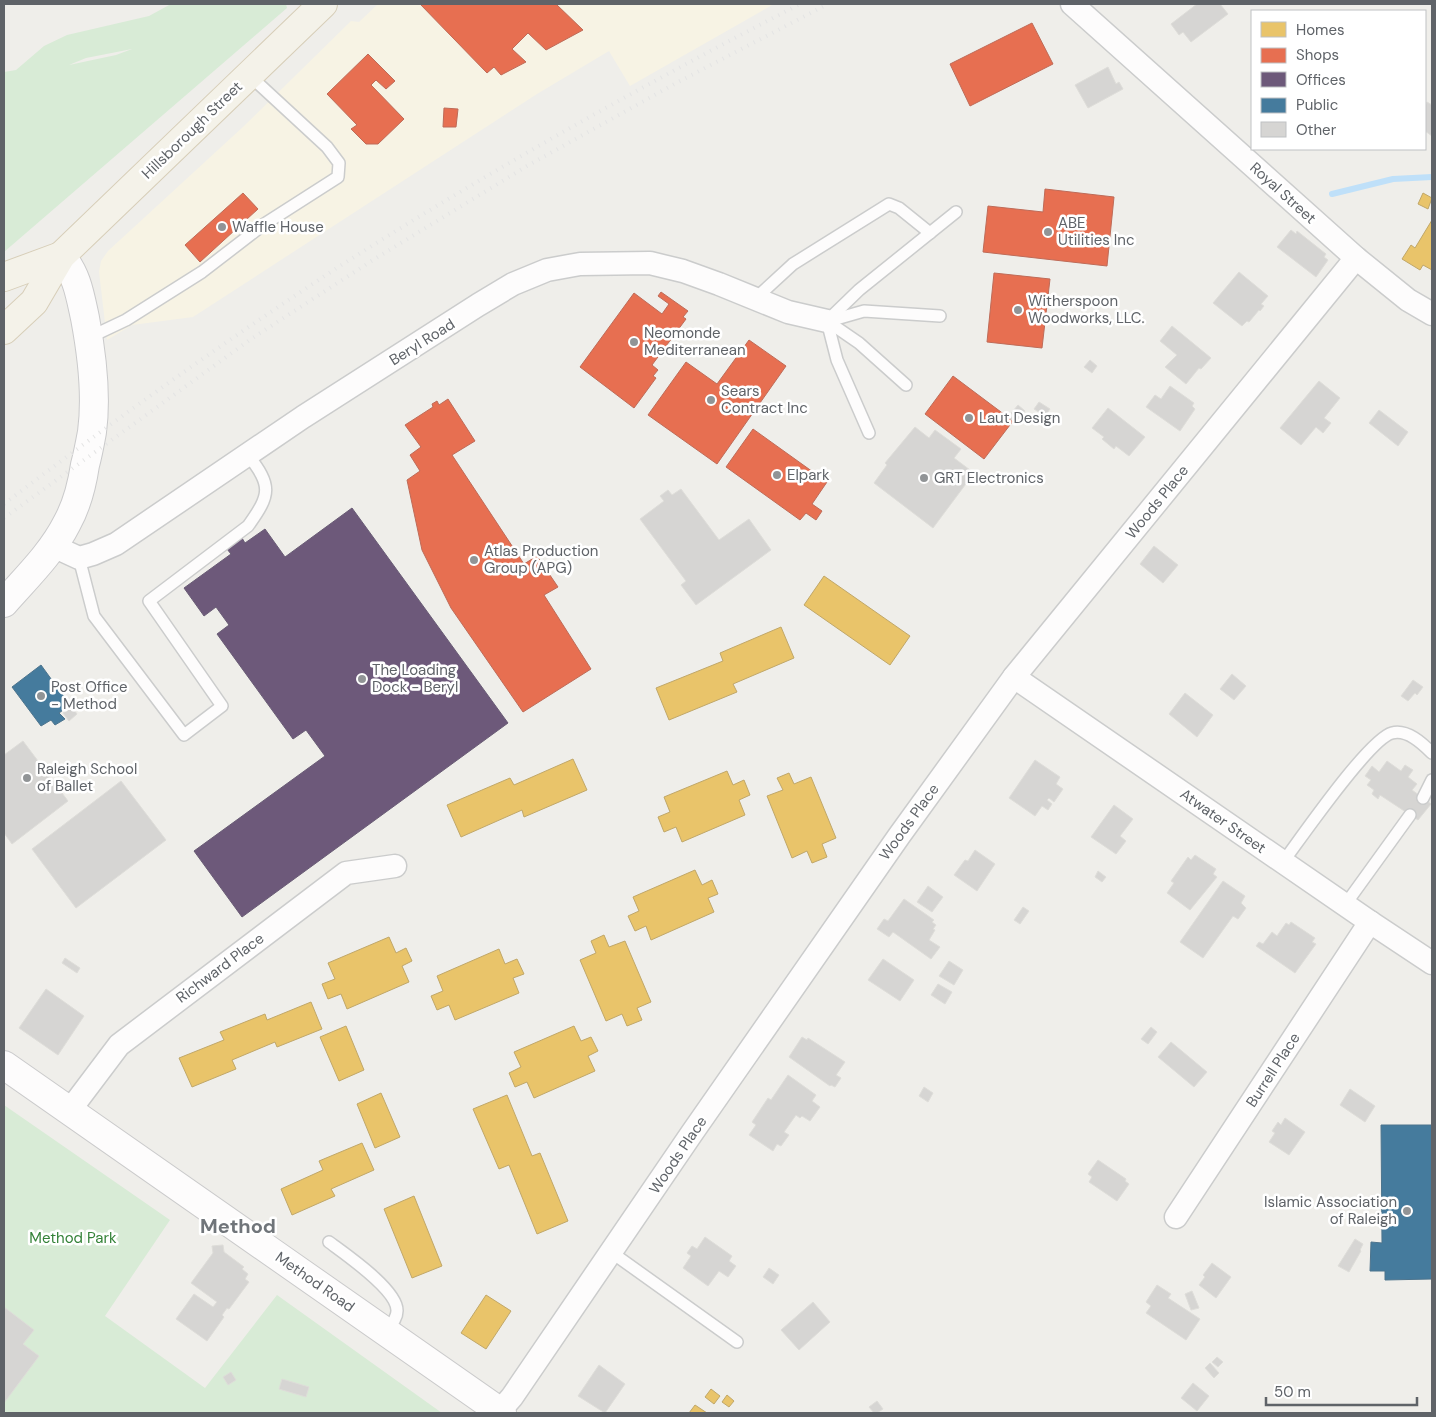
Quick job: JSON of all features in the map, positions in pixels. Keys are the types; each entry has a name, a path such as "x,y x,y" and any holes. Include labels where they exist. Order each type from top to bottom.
{"main road":[{"name":"Hillsborough Street","path":"4,330 34,302 61,256 323,4"},
{"name":"Hillsborough Street","path":"4,277 61,256"}],"street":[{"name":"Royal Street","path":"1072,4 1356,258 1408,300 1432,314"},
{"path":"4,603 53,546 68,522 82,485 92,432 94,408 93,375 88,338 74,274 61,256"},
{"name":"Woods Place","path":"500,1413 899,836 1014,677 1356,258"},
{"name":"Beryl Road","path":"79,558 116,544 303,417 513,284 547,270 580,264 650,263 683,271 788,312 827,321"},
{"path":"53,546 79,558"},
{"name":"Atwater Street","path":"1014,677 1346,906 1432,963"},
{"name":"Richward Place","path":"70,1110 119,1045 346,873 395,866"},
{"name":"Burrell Place","path":"1176,1217 1370,922"},
{"name":"Method Road","path":"4,1065 500,1413"}],"lane":[{"path":"88,338 126,320 202,272 263,225 338,177 338,163 328,147 248,75"},
{"path":"756,298 793,264 890,204 899,208 930,233"},
{"path":"827,321 859,290 956,212"},
{"path":"827,321 864,311 940,316"},
{"path":"827,321 859,343 906,385"},
{"path":"827,321 837,360 869,433"},
{"path":"79,558 94,616 184,735 222,706 149,600 248,526 259,511 267,495 264,478 248,455"},
{"path":"1283,862 1361,759 1379,741 1391,733 1402,732 1414,738 1432,753"},
{"path":"1423,798 1432,780"},
{"path":"1346,906 1410,815"},
{"path":"329,1242 361,1265 395,1301 398,1310 396,1317 386,1332"},
{"path":"611,1252 737,1342"}],"shaded area":[{"path":"378,4 774,4 630,86 609,51 537,94 193,317 132,325 107,340 99,272 101,261 108,251 244,126 351,21 359,22"}],"green space":[{"path":"171,4 286,4 287,8 4,252 4,72 16,70 44,46 67,35 149,16","holes":["132,49 116,55 69,65 86,58"]},
{"name":"Method Park","path":"4,1105 170,1220 105,1316 205,1388 277,1295 442,1413 4,1413"}],"building: Homes":[{"path":"1423,193 1432,198 1428,209 1418,204"},
{"path":"1432,220 1432,270 1423,265 1420,270 1402,259 1411,245 1415,248"},
{"path":"824,576 910,636 890,665 804,605"},
{"path":"781,627 794,658 733,684 737,692 669,720 656,688 723,661 720,653"},
{"path":"573,759 587,790 524,817 522,810 461,837 447,805 510,778 514,785"},
{"path":"727,771 733,785 744,780 750,795 739,800 745,815 682,842 676,827 664,832 658,817 670,812 664,797"},
{"path":"789,773 794,784 811,777 836,838 822,844 827,857 812,863 807,851 792,858 767,796 783,790 777,778"},
{"path":"695,870 702,885 712,880 718,894 708,898 714,912 651,940 646,926 635,931 628,916 639,911 633,897"},
{"path":"604,935 609,947 625,941 651,1002 637,1008 642,1020 627,1026 622,1014 606,1021 580,960 596,953 591,941"},
{"path":"389,937 396,953 406,948 412,961 402,966 409,982 347,1009 341,994 328,999 322,984 335,979 328,963"},
{"path":"499,949 505,964 517,959 524,974 513,978 519,993 455,1020 449,1005 437,1010 431,996 443,991 437,976"},
{"path":"311,1002 322,1029 277,1047 275,1042 232,1060 236,1069 192,1087 179,1058 224,1040 220,1032 265,1014 267,1020"},
{"path":"346,1026 364,1070 339,1081 320,1037"},
{"path":"574,1026 581,1041 591,1037 598,1051 588,1056 595,1071 534,1098 527,1082 515,1087 509,1073 521,1067 514,1052"},
{"path":"381,1093 400,1137 375,1148 357,1104"},
{"path":"507,1095 532,1156 540,1153 568,1221 537,1234 509,1165 499,1169 473,1109"},
{"path":"362,1143 374,1170 331,1189 335,1196 292,1215 281,1189 323,1170 319,1161"},
{"path":"414,1196 442,1266 412,1278 384,1209"},
{"path":"486,1295 511,1311 486,1349 461,1333"},
{"path":"711,1389 720,1396 714,1404 705,1397"},
{"path":"727,1395 734,1401 729,1407 722,1402"},
{"path":"695,1405 707,1413 689,1413"}],"building: Shops":[{"path":"420,4 556,4 583,30 546,50 528,33 512,49 526,62 501,75 494,67 487,73"},
{"path":"1032,23 1053,64 970,106 950,64"},
{"path":"368,54 395,81 386,89 376,80 371,85 404,119 378,144 366,144 351,129 357,125 327,94"},
{"path":"444,108 458,109 456,127 443,127"},
{"name":"ABE Utilities Inc","path":"1045,189 1114,197 1107,266 983,252 988,206 1043,212"},
{"name":"Waffle House","path":"243,193 258,209 200,262 185,245"},
{"name":"Witherspoon Woodworks, LLC.","path":"994,273 1050,279 1042,348 987,342"},
{"name":"Neomonde Mediterranean","path":"661,292 688,311 683,317 686,319 652,365 658,370 653,376 656,378 634,408 580,367 634,293 662,314 669,304 658,296"},
{"name":"Sears Contract Inc","path":"749,340 786,366 717,464 648,415 686,362 717,384"},
{"name":"Laut Design","path":"953,376 1013,421 984,459 925,414"},
{"name":"Atlas Production Group (APG)","path":"448,399 475,441 452,455 524,564 537,556 558,587 544,595 591,669 523,712 451,608 422,550 407,480 420,471 410,455 421,447 405,425 433,407 432,404 437,401 439,405"},
{"name":"Elpark","path":"753,429 827,482 812,504 822,511 816,520 806,513 800,520 726,467"}],"building: Offices":[{"name":"The Loading Dock - Beryl","path":"352,508 508,723 242,917 194,851 325,756 306,730 293,739 217,634 229,625 216,607 204,616 184,588 231,554 227,549 242,538 245,543 265,529 285,557"}],"building: Public":[{"name":"Post Office - Method","path":"41,665 70,705 59,713 65,719 55,725 51,720 41,726 12,687"},
{"name":"Islamic Association of Raleigh","path":"1381,1125 1432,1125 1432,1279 1385,1280 1385,1271 1370,1271 1371,1242 1382,1243"}],"building: Other":[{"path":"1197,4 1220,4 1228,14 1191,42 1183,32 1179,35 1171,24"},
{"path":"1108,67 1116,84 1119,82 1123,89 1088,108 1075,85"},
{"path":"1427,102 1432,105 1432,136 1426,132"},
{"path":"1291,230 1296,234 1297,231 1326,254 1324,257 1328,260 1316,277 1277,247"},
{"path":"1239,272 1268,296 1261,304 1264,306 1260,311 1242,326 1213,303"},
{"path":"1172,326 1211,358 1201,369 1199,368 1186,384 1165,367 1177,355 1160,341"},
{"path":"1090,360 1097,366 1092,373 1084,367"},
{"path":"1319,381 1340,398 1324,418 1331,423 1323,433 1316,427 1301,445 1280,428"},
{"path":"1170,386 1194,403 1192,406 1195,409 1180,431 1146,407 1155,395 1161,399"},
{"path":"1039,402 1050,409 1045,416 1034,409"},
{"path":"1018,405 1025,411 1015,423 1008,417"},
{"path":"1108,408 1145,437 1129,456 1116,446 1114,449 1102,439 1104,437 1092,428"},
{"path":"1379,410 1408,432 1398,446 1369,423"},
{"name":"GRT Electronics","path":"915,427 929,438 935,430 961,449 954,458 974,473 933,528 874,483 887,465 885,463"},
{"path":"681,489 719,540 749,519 771,550 696,605 681,585 686,581 640,519 664,501 660,496 668,490 672,495"},
{"path":"1154,546 1178,565 1163,583 1140,564"},
{"path":"1232,674 1246,686 1234,700 1220,689"},
{"path":"1413,680 1423,687 1417,695 1415,693 1408,701 1401,696"},
{"path":"1185,693 1213,715 1197,737 1169,714"},
{"path":"72,707 77,714 69,721 63,713"},
{"name":"Raleigh School of Ballet","path":"23,741 68,801 12,844 4,833 4,755"},
{"path":"1035,760 1060,777 1056,784 1063,789 1054,802 1049,798 1047,800 1052,804 1048,810 1042,806 1035,816 1009,798"},
{"path":"1387,761 1401,771 1405,765 1413,770 1408,777 1417,784 1412,790 1431,804 1418,820 1380,795 1378,799 1372,794 1374,790 1367,785 1371,780 1365,776 1372,766 1379,772"},
{"path":"121,781 166,840 76,908 32,849"},
{"path":"1114,805 1133,819 1120,836 1126,841 1116,854 1091,837"},
{"path":"975,850 995,864 977,891 954,875 965,860 968,861"},
{"path":"1195,855 1216,869 1213,874 1217,877 1190,910 1167,893 1174,883 1171,881 1188,857 1191,860"},
{"path":"1098,871 1106,877 1102,882 1095,877"},
{"path":"1223,881 1245,896 1241,903 1246,908 1238,919 1233,916 1203,958 1180,942"},
{"path":"928,886 943,897 932,912 917,902"},
{"path":"904,899 934,920 932,922 936,925 933,929 935,930 929,940 940,947 931,959 893,932 889,937 877,929 884,919 888,921"},
{"path":"1023,907 1029,911 1020,924 1014,920"},
{"path":"1291,922 1315,938 1312,942 1316,944 1295,973 1256,946 1259,942 1263,944 1272,932 1277,936 1286,923 1289,925"},
{"path":"65,958 80,968 77,973 62,963"},
{"path":"883,959 914,980 900,1001 868,980"},
{"path":"949,961 963,970 954,985 939,976"},
{"path":"938,984 952,992 945,1004 931,995"},
{"path":"46,989 84,1016 58,1055 19,1028"},
{"path":"1151,1027 1157,1032 1148,1044 1141,1039"},
{"path":"802,1037 807,1040 808,1038 845,1062 836,1075 841,1078 835,1087 830,1086 789,1057"},
{"path":"1171,1042 1207,1072 1194,1087 1158,1057"},
{"path":"788,1075 816,1095 812,1101 820,1107 810,1121 796,1115 784,1132 789,1135 781,1146 777,1144 773,1151 749,1135 756,1125 752,1122 768,1098 771,1100"},
{"path":"924,1087 933,1093 928,1102 919,1096"},
{"path":"1350,1089 1375,1106 1365,1122 1340,1105"},
{"path":"1285,1118 1305,1132 1289,1155 1269,1142 1275,1133 1272,1131 1278,1122 1281,1125"},
{"path":"1098,1160 1126,1179 1125,1181 1129,1184 1117,1201 1089,1182 1092,1177 1088,1174"},
{"path":"705,1237 732,1256 729,1261 736,1266 728,1277 719,1271 708,1286 683,1268 691,1256 687,1253 692,1246 697,1249"},
{"path":"1355,1239 1363,1244 1349,1272 1338,1266"},
{"path":"223,1245 224,1252 244,1267 242,1269 248,1274 245,1279 249,1282 229,1309 227,1308 222,1315 224,1317 207,1341 176,1319 194,1294 213,1307 217,1302 191,1283 213,1253 212,1246"},
{"path":"1212,1263 1231,1277 1216,1298 1199,1285 1205,1277 1203,1275"},
{"path":"769,1268 779,1275 773,1284 763,1277"},
{"path":"1157,1285 1171,1294 1168,1298 1200,1319 1186,1340 1146,1313 1151,1306 1146,1302"},
{"path":"1192,1291 1199,1308 1191,1310 1185,1294"},
{"path":"813,1302 830,1322 799,1350 781,1330"},
{"path":"4,1307 34,1330 23,1344 39,1356 4,1403"},
{"path":"1217,1357 1223,1362 1218,1367 1212,1362"},
{"path":"1210,1363 1219,1373 1214,1378 1205,1368"},
{"path":"599,1365 625,1384 605,1413 578,1396"},
{"path":"231,1372 236,1380 228,1385 223,1377"},
{"path":"282,1379 309,1387 306,1397 279,1389"},
{"path":"1193,1383 1209,1396 1197,1411 1181,1398"},
{"path":"877,1401 883,1409 874,1413 869,1407"}],"waterway":[{"path":"1332,194 1393,179 1432,177"}],"railway":[{"path":"4,504 170,382 340,266 453,196 567,130 800,4"},
{"path":"4,518 251,339 373,260 527,166 678,82 828,4"}],"place":[{"name":"Waffle House","path":"222,227"},
{"name":"ABE Utilities Inc","path":"1048,232"},
{"name":"Witherspoon Woodworks, LLC.","path":"1018,310"},
{"name":"Neomonde Mediterranean","path":"634,342"},
{"name":"Sears Contract Inc","path":"711,400"},
{"name":"Laut Design","path":"969,418"},
{"name":"Elpark","path":"777,475"},
{"name":"GRT Electronics","path":"924,478"},
{"name":"Atlas Production Group (APG)","path":"474,560"},
{"name":"The Loading Dock - Beryl","path":"362,679"},
{"name":"Post Office - Method","path":"41,696"},
{"name":"Raleigh School of Ballet","path":"27,778"},
{"name":"Islamic Association of Raleigh","path":"1407,1211"}],"district":[{"name":"Method","path":"238,1226"}]}
